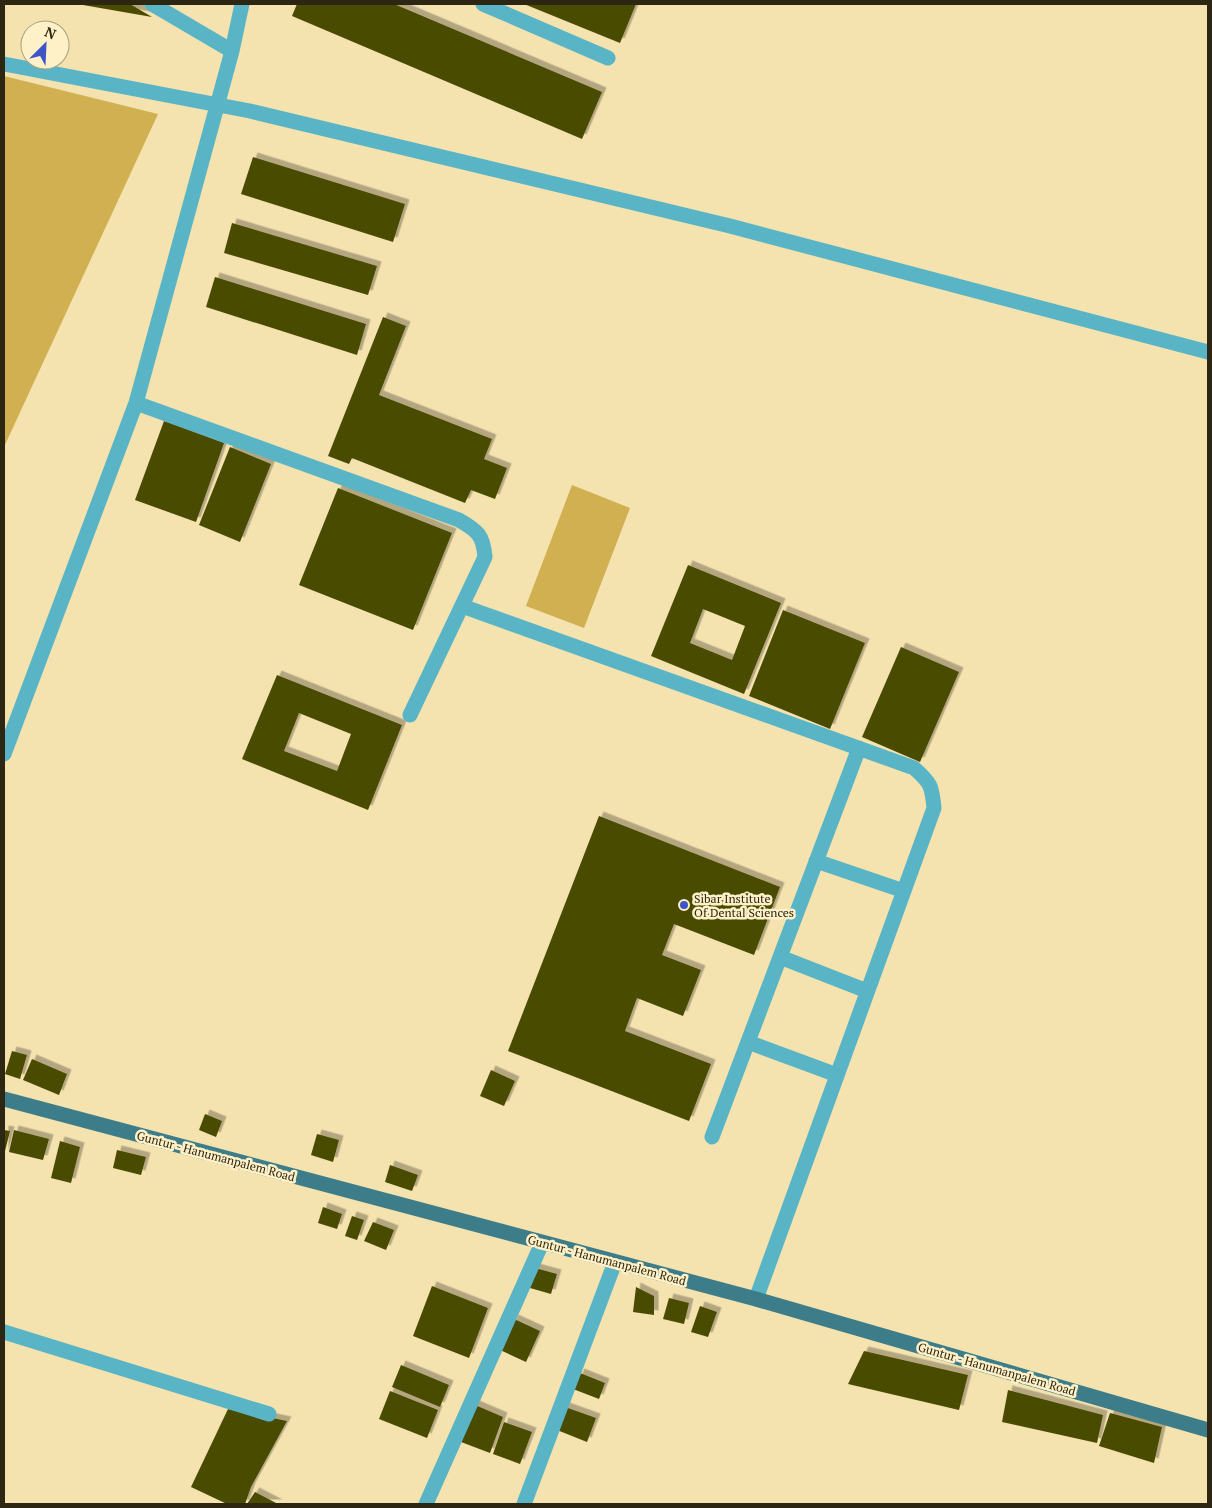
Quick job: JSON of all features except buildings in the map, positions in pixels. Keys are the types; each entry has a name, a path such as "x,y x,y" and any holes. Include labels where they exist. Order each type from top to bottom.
{"main road":[{"name":"Guntur - Hanumanpalem Road","path":"4,1099 756,1299 1208,1430"}],"street":[{"path":"152,4 232,51"},
{"path":"4,754 136,403 232,51 242,4"},
{"path":"483,4 608,58"},
{"path":"4,64 217,104 730,226 1208,352"},
{"path":"136,403 459,520 475,529 483,542 485,557 410,715"},
{"path":"462,606 914,768 926,778 932,789 934,808 756,1299"},
{"path":"712,1137 859,748"},
{"path":"816,861 904,891"},
{"path":"780,957 867,991"},
{"path":"748,1042 837,1075"},
{"path":"426,1504 542,1242"},
{"path":"524,1504 615,1262"},
{"path":"4,1332 269,1414"}],"shaded area":[{"path":"4,76 158,114 4,447"},
{"path":"572,485 630,508 584,628 526,606"}],"place":[{"name":"Sibar Institute Of Dental Sciences","path":"684,905"}]}
